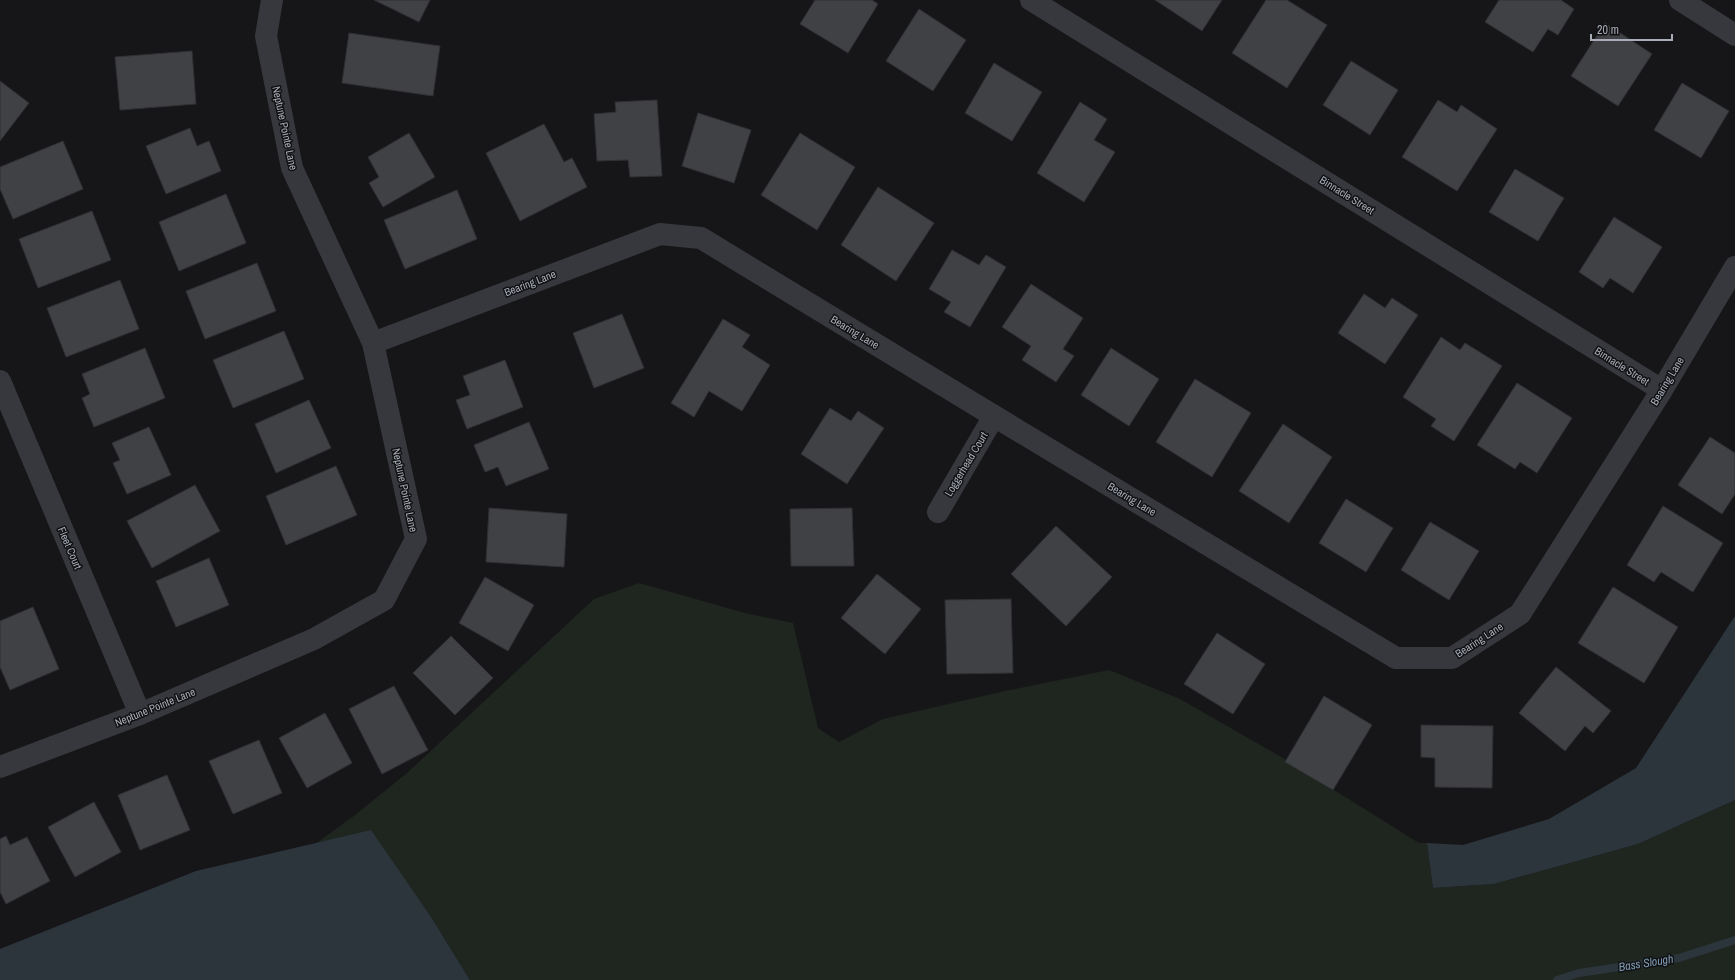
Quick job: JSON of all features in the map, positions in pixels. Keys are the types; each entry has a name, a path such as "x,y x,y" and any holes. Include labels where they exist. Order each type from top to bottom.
{"street":[{"name":"Neptune Pointe Lane","path":"0,767 140,714 314,639 384,600 416,539 373,343 292,168 266,36 272,0"},
{"name":"Binnacle Street","path":"1031,0 1662,390"},
{"path":"1680,0 1735,35"},
{"name":"Bearing Lane","path":"373,343 660,234 701,238 1396,658 1452,658 1520,614 1662,390 1735,267"},
{"name":"Fleet Court","path":"2,394 140,714"},
{"name":"Loggerhead Court","path":"938,512 994,416"}],"shaded area":[{"path":"639,583 745,613 793,623 818,728 839,742 883,719 1005,691 1109,670 1180,699 1283,758 1419,843 1427,843 1433,888 1494,884 1638,844 1735,800 1735,980 470,980 431,917 318,842 355,815 407,773 594,599"},
{"path":"1735,616 1735,800 1638,844 1494,884 1433,888 1427,843 1463,845 1549,819 1636,768"},
{"path":"371,830 431,917 470,980 0,980 0,949 196,871"}],"building":[{"path":"374,0 430,0 419,22"},
{"path":"815,0 872,0 878,4 848,53 800,24"},
{"path":"1155,0 1222,0 1202,31"},
{"path":"1266,0 1287,0 1327,25 1287,88 1232,53"},
{"path":"1499,0 1561,0 1574,9 1558,35 1548,29 1533,52 1485,22"},
{"path":"919,9 966,40 933,91 886,61"},
{"path":"1605,23 1652,54 1618,106 1571,76"},
{"path":"349,33 440,46 433,96 342,83"},
{"path":"192,51 196,104 120,110 115,57"},
{"path":"1351,61 1398,90 1370,135 1323,105"},
{"path":"994,63 1042,92 1012,141 965,113"},
{"path":"0,81 29,103 0,141"},
{"path":"1682,83 1729,111 1701,158 1654,130"},
{"path":"657,100 662,176 630,177 628,160 597,161 594,114 616,112 615,102"},
{"path":"1438,100 1457,112 1461,105 1497,129 1457,191 1402,157"},
{"path":"1080,102 1107,119 1094,140 1115,152 1084,202 1037,173"},
{"path":"698,113 751,130 734,183 682,166"},
{"path":"544,124 564,162 572,158 587,187 520,221 486,153"},
{"path":"190,128 197,146 209,141 221,171 166,194 146,146"},
{"path":"409,133 435,177 383,207 369,183 379,177 368,157"},
{"path":"800,133 855,167 817,230 761,195"},
{"path":"63,141 83,189 13,219 0,189 0,167"},
{"path":"1515,169 1564,198 1538,241 1489,212"},
{"path":"878,187 934,223 896,281 841,245"},
{"path":"457,190 477,239 405,269 384,220"},
{"path":"226,194 246,243 179,271 159,222"},
{"path":"92,211 111,260 38,288 19,239"},
{"path":"1614,217 1662,247 1633,293 1610,278 1603,288 1579,272"},
{"path":"952,250 979,265 986,255 1006,267 970,327 944,312 951,302 929,289"},
{"path":"257,263 276,311 205,339 186,291"},
{"path":"120,280 139,329 66,357 47,308"},
{"path":"1031,284 1083,318 1063,349 1074,356 1056,382 1022,360 1031,346 1002,327"},
{"path":"1364,294 1385,308 1392,298 1418,315 1385,364 1338,333"},
{"path":"622,314 644,368 594,388 573,333"},
{"path":"723,319 750,335 742,347 770,365 742,411 709,391 694,417 671,403"},
{"path":"284,331 304,379 233,408 213,360"},
{"path":"1441,337 1460,350 1465,343 1502,366 1454,441 1431,426 1436,419 1403,397"},
{"path":"145,348 165,398 94,427 82,398 90,394 82,374"},
{"path":"1111,348 1159,379 1129,426 1081,395"},
{"path":"505,360 523,407 467,429 456,400 470,395 463,376"},
{"path":"1195,379 1251,413 1212,477 1156,442"},
{"path":"1517,383 1572,418 1537,473 1520,462 1515,469 1477,445"},
{"path":"309,400 331,448 276,473 255,424"},
{"path":"830,408 851,421 858,411 884,428 847,484 801,454"},
{"path":"529,422 549,469 506,486 498,467 485,472 474,445"},
{"path":"1283,424 1332,457 1289,523 1239,491"},
{"path":"149,427 171,475 127,494 113,463 120,460 112,443"},
{"path":"1710,437 1735,453 1735,494 1722,514 1678,485"},
{"path":"336,466 357,515 286,545 266,496"},
{"path":"195,485 220,531 152,568 127,521"},
{"path":"1346,499 1393,528 1366,572 1319,543"},
{"path":"1663,506 1723,543 1693,592 1661,572 1654,582 1627,565"},
{"path":"489,508 567,514 564,567 486,562"},
{"path":"852,508 854,566 791,566 790,509"},
{"path":"1430,522 1479,551 1449,600 1401,570"},
{"path":"1056,526 1112,577 1066,626 1011,574"},
{"path":"209,558 229,605 176,627 156,581"},
{"path":"877,574 921,609 885,654 841,618"},
{"path":"485,577 534,605 508,651 459,623"},
{"path":"1613,587 1678,627 1644,683 1578,643"},
{"path":"1011,599 1013,673 947,674 945,600"},
{"path":"33,607 59,669 10,690 0,667 0,621"},
{"path":"1217,633 1265,664 1233,714 1184,684"},
{"path":"451,636 493,678 455,715 413,673"},
{"path":"1556,667 1611,711 1593,733 1585,726 1565,751 1519,713"},
{"path":"394,686 428,750 382,774 349,709"},
{"path":"1324,696 1372,725 1333,790 1285,762"},
{"path":"325,713 352,763 307,788 279,738"},
{"path":"1421,725 1493,726 1492,788 1435,787 1435,758 1421,757"},
{"path":"259,740 282,793 233,814 209,761"},
{"path":"167,775 190,830 140,850 118,795"},
{"path":"94,802 121,852 75,877 48,827"},
{"path":"6,836 10,845 27,837 50,881 6,904 0,892 0,839"}],"waterway":[{"name":"Bass Slough","path":"1557,980 1579,973 1679,958 1735,940"}]}
